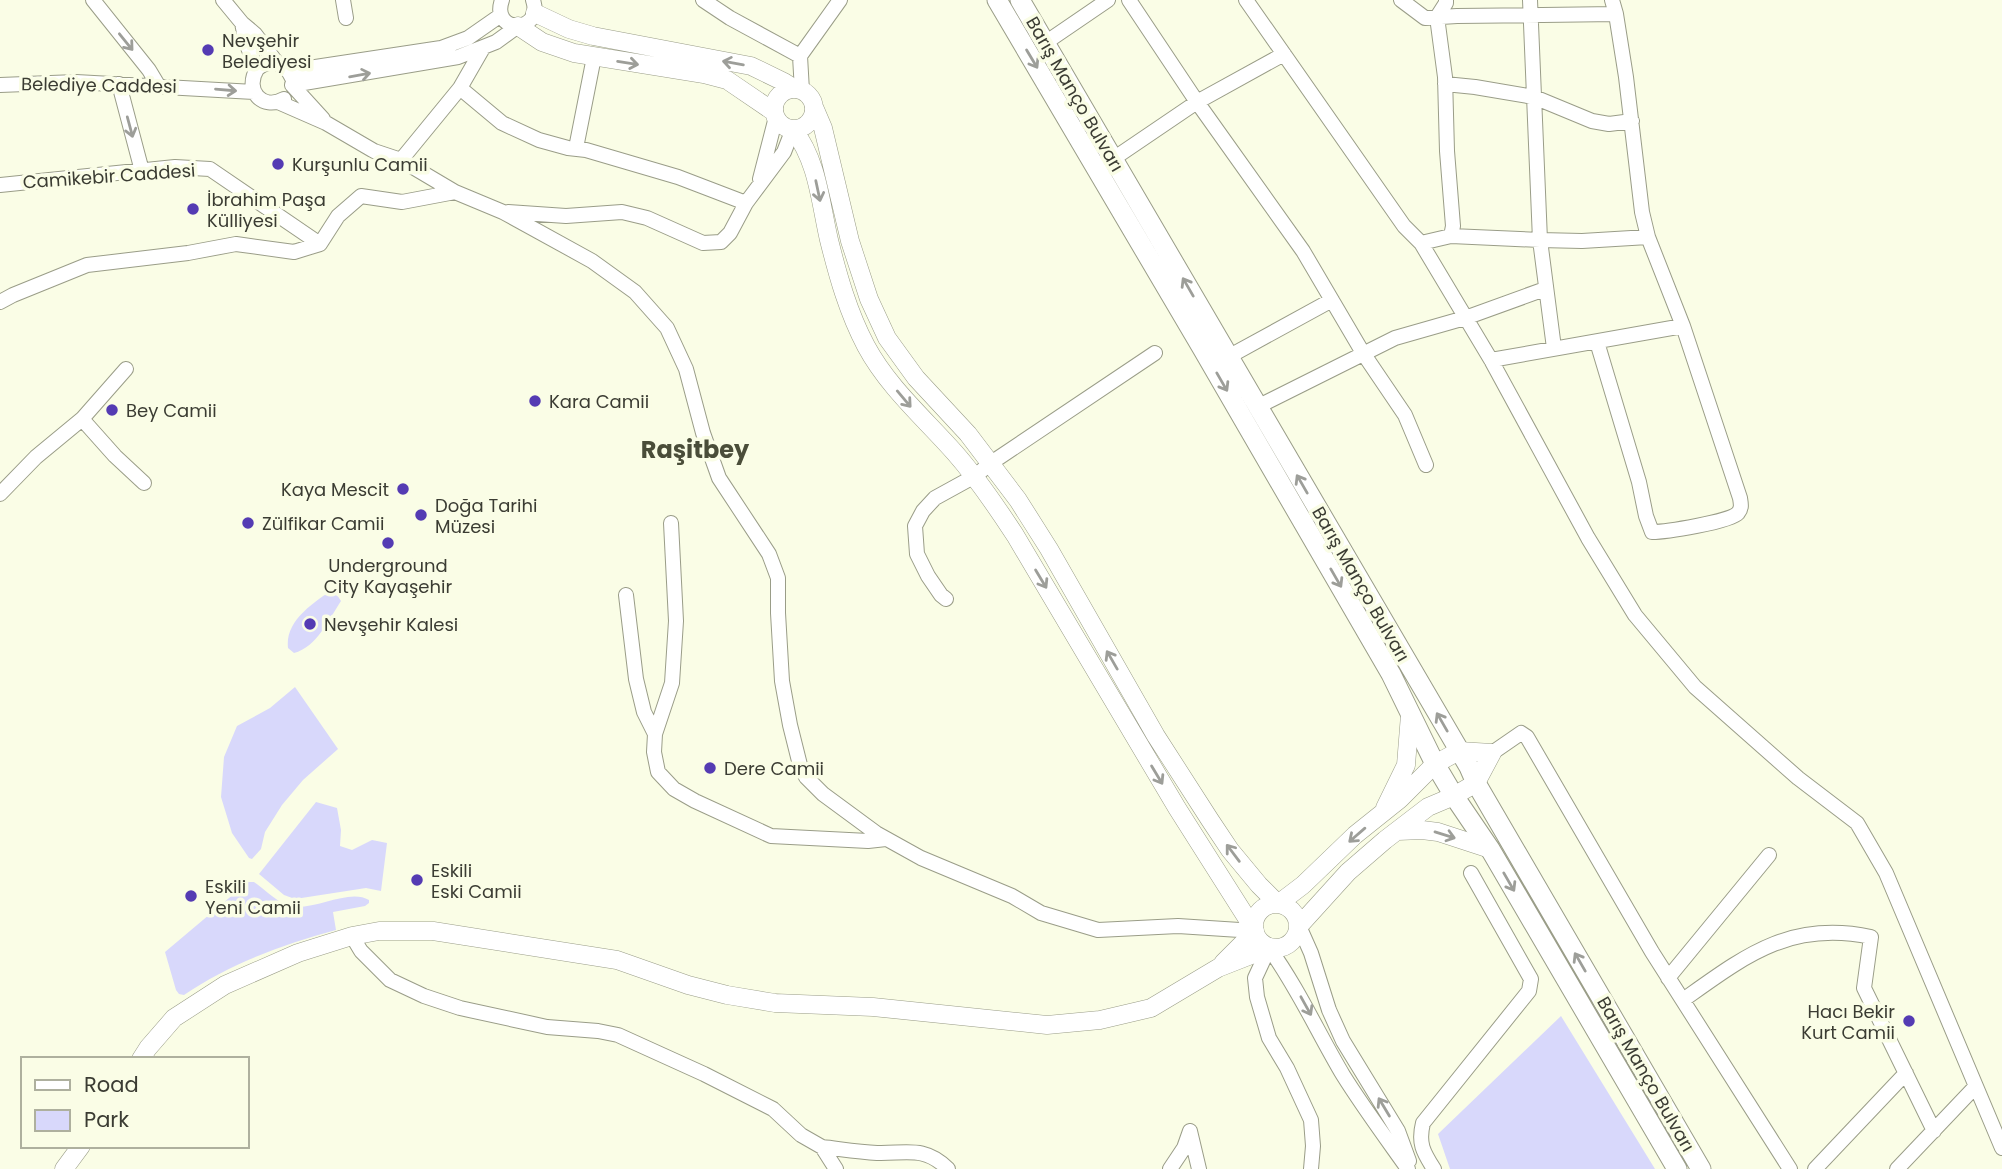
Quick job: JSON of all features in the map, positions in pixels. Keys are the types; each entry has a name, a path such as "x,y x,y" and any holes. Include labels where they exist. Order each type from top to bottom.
{"highway":[{"name":"Barış Manço Bulvarı","path":"998,0 1384,662 1435,764 1490,849 1677,1169"},
{"name":"Barış Manço Bulvarı","path":"1020,0 1701,1169"}],"main road":[{"path":"537,6 569,29 751,66 808,94 823,128 850,241 869,299 887,338 916,378 968,434 1018,500 1156,736 1210,820 1230,850 1278,904"},
{"path":"518,26 542,41 575,53 727,80 775,114 780,123 793,129 813,165 847,305 866,347 887,378 975,476 1015,535 1170,796 1260,941 1269,948"},
{"path":"775,114 775,103 780,96 787,91 799,90"},
{"path":"793,129 806,125 811,120 814,107"},
{"path":"1383,812 1406,765 1410,715"},
{"path":"1278,904 1303,885 1435,764 1459,751 1492,753 1476,783 1429,807 1398,831 1348,872 1299,926"},
{"path":"1398,831 1438,832 1490,849"},
{"path":"142,1057 174,1018 225,985 298,953 352,936 379,931 433,931 617,960 688,985 775,1003 873,1007 1047,1025 1100,1020 1150,1009 1218,968 1269,948 1290,944 1297,936 1299,926 1295,914 1284,905 1278,904 1260,911 1254,924 1255,931"},
{"path":"1218,968 1255,931"},
{"path":"64,1169 80,1148"}],"street":[{"path":"93,0 158,85"},
{"path":"223,0 255,34 326,123"},
{"path":"342,0 346,18"},
{"path":"703,0 800,56"},
{"path":"799,90 800,56 840,0"},
{"path":"1045,43 1108,0"},
{"path":"1129,0 1197,102 1303,251 1363,353 1405,415 1426,466"},
{"path":"1247,0 1404,226 1421,243 1491,360 1581,526 1635,615 1695,687 1798,778 1857,823 1886,873 2002,1148"},
{"path":"1401,0 1425,18 1530,7 1614,7 1648,237 1683,326 1742,505 1734,517 1652,532 1597,342"},
{"path":"1446,0 1437,18 1445,85 1453,226 1451,236"},
{"path":"286,73 441,48 468,38 498,6 507,23 518,26"},
{"path":"537,6 527,23 518,26 496,42 458,57 286,73 262,64 251,83 254,92 263,101 278,102 326,123 374,151 401,160 455,192 503,212 592,261 635,292 667,327 686,369 702,433 719,478 769,554 778,579 782,681 800,765 806,778 822,794 886,839 921,858 1012,896 1041,913 1098,930 1178,926 1255,931"},
{"path":"1530,7 1541,240 1553,348"},
{"path":"242,23 246,43 257,69"},
{"path":"401,160 460,88 483,48"},
{"path":"1113,159 1197,102 1284,54"},
{"path":"576,148 594,57"},
{"path":"278,102 285,98 286,73"},
{"name":"Belediye Caddesi","path":"0,85 76,82 254,92"},
{"path":"119,84 142,171"},
{"path":"1445,85 1534,97 1592,121 1609,124 1632,121"},
{"path":"460,88 502,123 539,139 677,177 746,203"},
{"path":"758,187 775,114"},
{"path":"503,212 566,216 622,212 647,218 703,243 721,242 730,233 746,203 784,152 793,129"},
{"name":"Camikebir Caddesi","path":"0,185 174,167 210,169 320,244"},
{"path":"0,302 87,265 188,253 236,244 294,252 320,244 338,216 361,196 402,202 455,192"},
{"path":"1421,243 1451,236 1541,240 1648,237"},
{"path":"1257,407 1395,338 1465,318 1545,289"},
{"path":"1228,357 1332,300"},
{"path":"1491,360 1683,326"},
{"path":"946,599 928,576 917,554 915,526 923,511 935,498 975,476 1155,353"},
{"path":"0,494 36,457 82,419 126,369"},
{"path":"82,419 144,484"},
{"path":"671,523 676,621 672,683 655,734 654,752 658,772 674,789 771,836 869,841 886,839"},
{"path":"626,595 636,679 644,712 655,734"},
{"path":"1492,753 1521,733 1527,737 1668,978 1790,1169"},
{"path":"1668,978 1769,855"},
{"path":"1432,1168 1422,1148 1423,1123 1529,991 1531,979 1471,873"},
{"path":"1299,926 1343,1041 1398,1131 1410,1169"},
{"path":"1683,1000 1740,960 1785,939 1823,932 1871,937 1864,988 1934,1131"},
{"path":"352,936 361,951 390,980 424,996 460,1008 547,1027 618,1035 704,1073 773,1109 801,1135 822,1147 879,1153 913,1150 940,1161 948,1169"},
{"path":"1311,1169 1311,1120 1287,1068 1269,1038 1257,997 1255,978 1269,948 1292,980 1342,1073 1374,1122 1410,1169"},
{"path":"1815,1169 1906,1073"},
{"path":"1897,1169 1975,1087"},
{"path":"1170,1169 1184,1148 1190,1132 1199,1169"},
{"path":"822,1147 836,1169"}],"green space":[{"path":"333,589 341,601 327,624 316,639 294,653 288,648 291,629 302,613"},
{"path":"295,687 338,749 303,780 282,805 265,832 261,849 252,859 232,833 221,797 224,757 237,726 270,708"},
{"path":"316,802 337,808 341,830 340,846 352,850 372,840 387,843 381,891 366,888 295,899 284,895 259,874"},
{"path":"248,882 254,882 282,903 296,907 351,897 369,900 369,903 333,912 336,930 257,956 184,995 179,994 165,952"},
{"path":"1561,1016 1655,1169 1450,1169 1438,1134"}],"place":[{"name":"Nevşehir Belediyesi","path":"208,50"},
{"name":"Kurşunlu Camii","path":"278,164"},
{"name":"İbrahim Paşa Külliyesi","path":"193,209"},
{"name":"Kara Camii","path":"535,401"},
{"name":"Bey Camii","path":"112,410"},
{"name":"Kaya Mescit","path":"403,489"},
{"name":"Doğa Tarihi Müzesi","path":"421,515"},
{"name":"Zülfikar Camii","path":"248,523"},
{"name":"Underground City Kayaşehir","path":"388,543"},
{"name":"Nevşehir Kalesi","path":"310,624"},
{"name":"Dere Camii","path":"710,768"},
{"name":"Eskili Eski Camii","path":"417,880"},
{"name":"Eskili Yeni Camii","path":"191,896"},
{"name":"Hacı Bekir Kurt Camii","path":"1909,1021"}],"district":[{"name":"Raşitbey","path":"695,449"}]}
